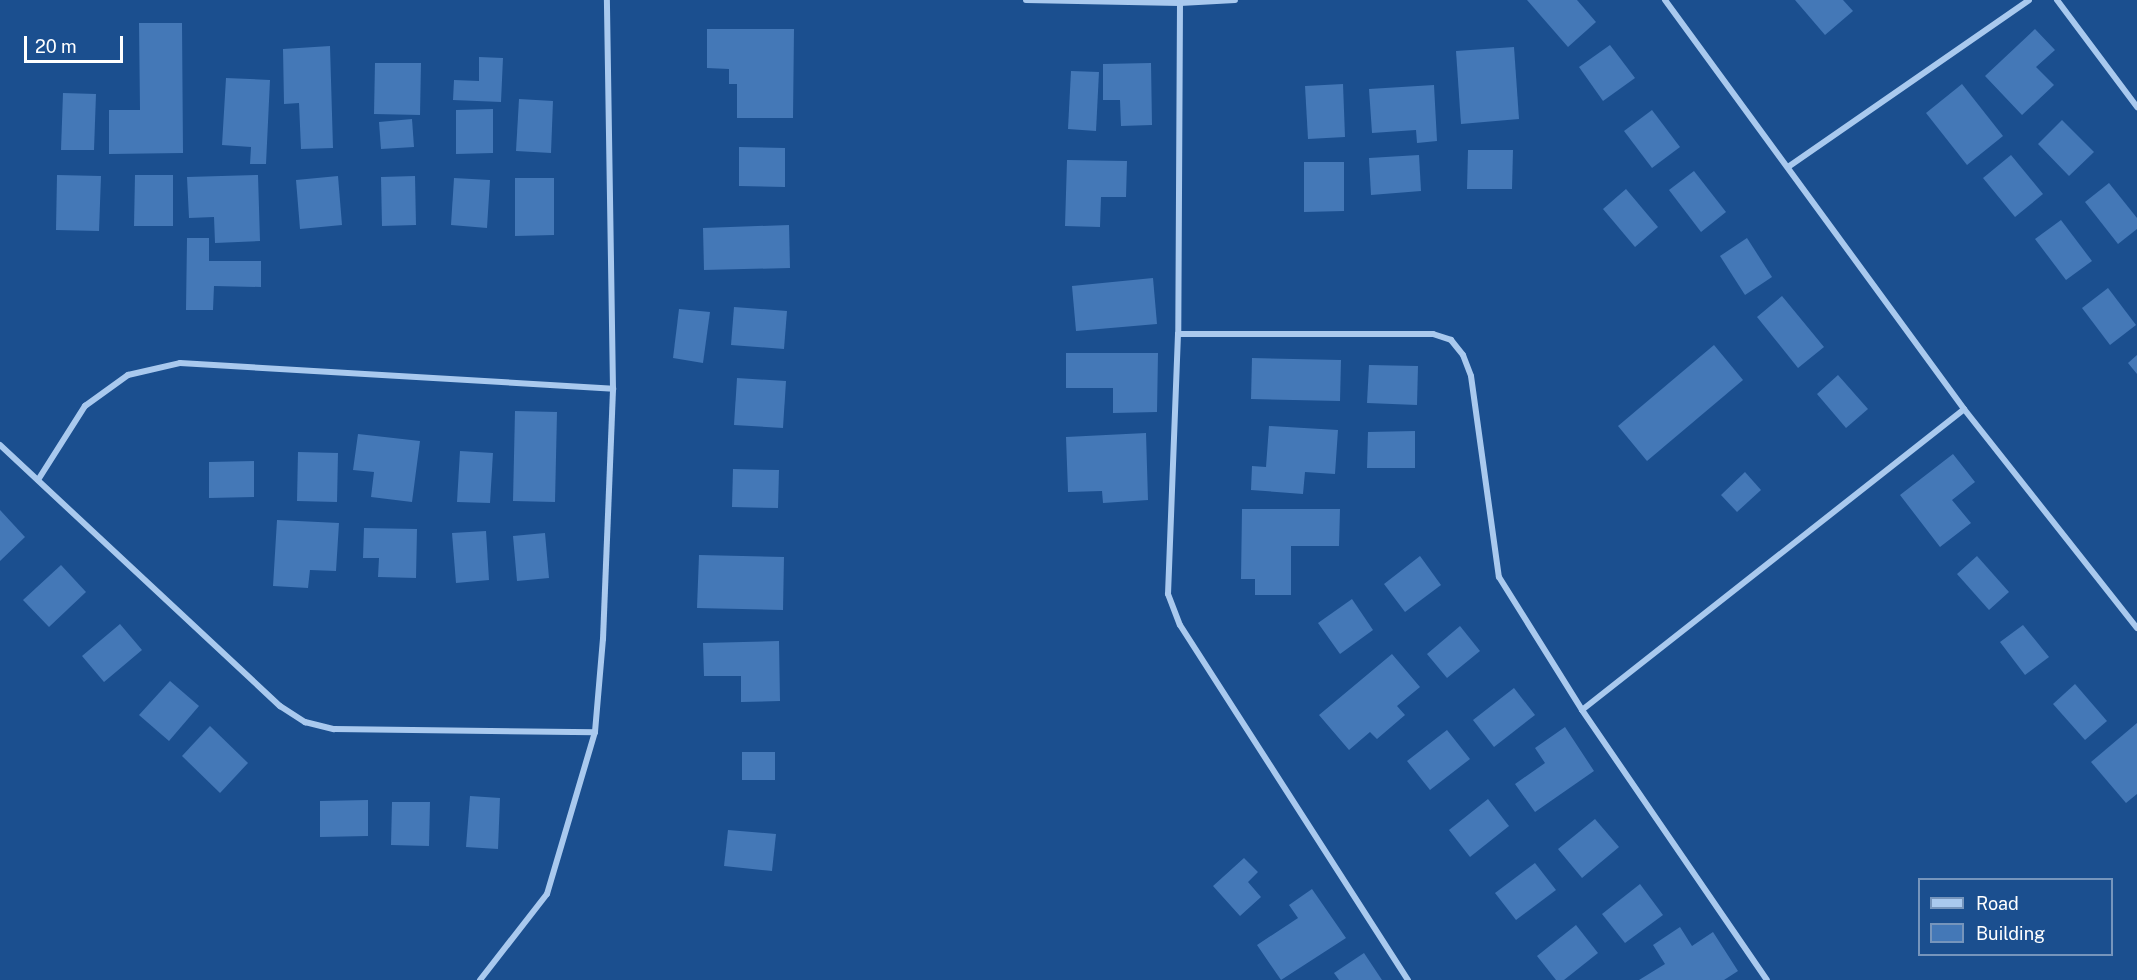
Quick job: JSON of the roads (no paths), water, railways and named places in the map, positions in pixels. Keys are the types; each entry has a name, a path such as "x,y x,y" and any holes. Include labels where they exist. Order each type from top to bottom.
{"street":[{"path":"480,980 547,894 595,732 603,639 613,389 607,0"},
{"path":"1026,0 1180,3 1235,0"},
{"path":"1665,0 1964,409 2137,628"},
{"path":"1788,167 2029,0"},
{"path":"2057,0 2137,107"},
{"path":"1180,3 1178,334 1168,594 1180,625 1408,980"},
{"path":"1178,334 1433,334 1450,340 1463,355 1470,376 1496,569 1582,710 1767,980"},
{"path":"38,480 85,406 128,375 180,363 613,389"},
{"path":"1582,710 1964,409"},
{"path":"0,445 280,706 305,722 334,729 595,732"}]}
